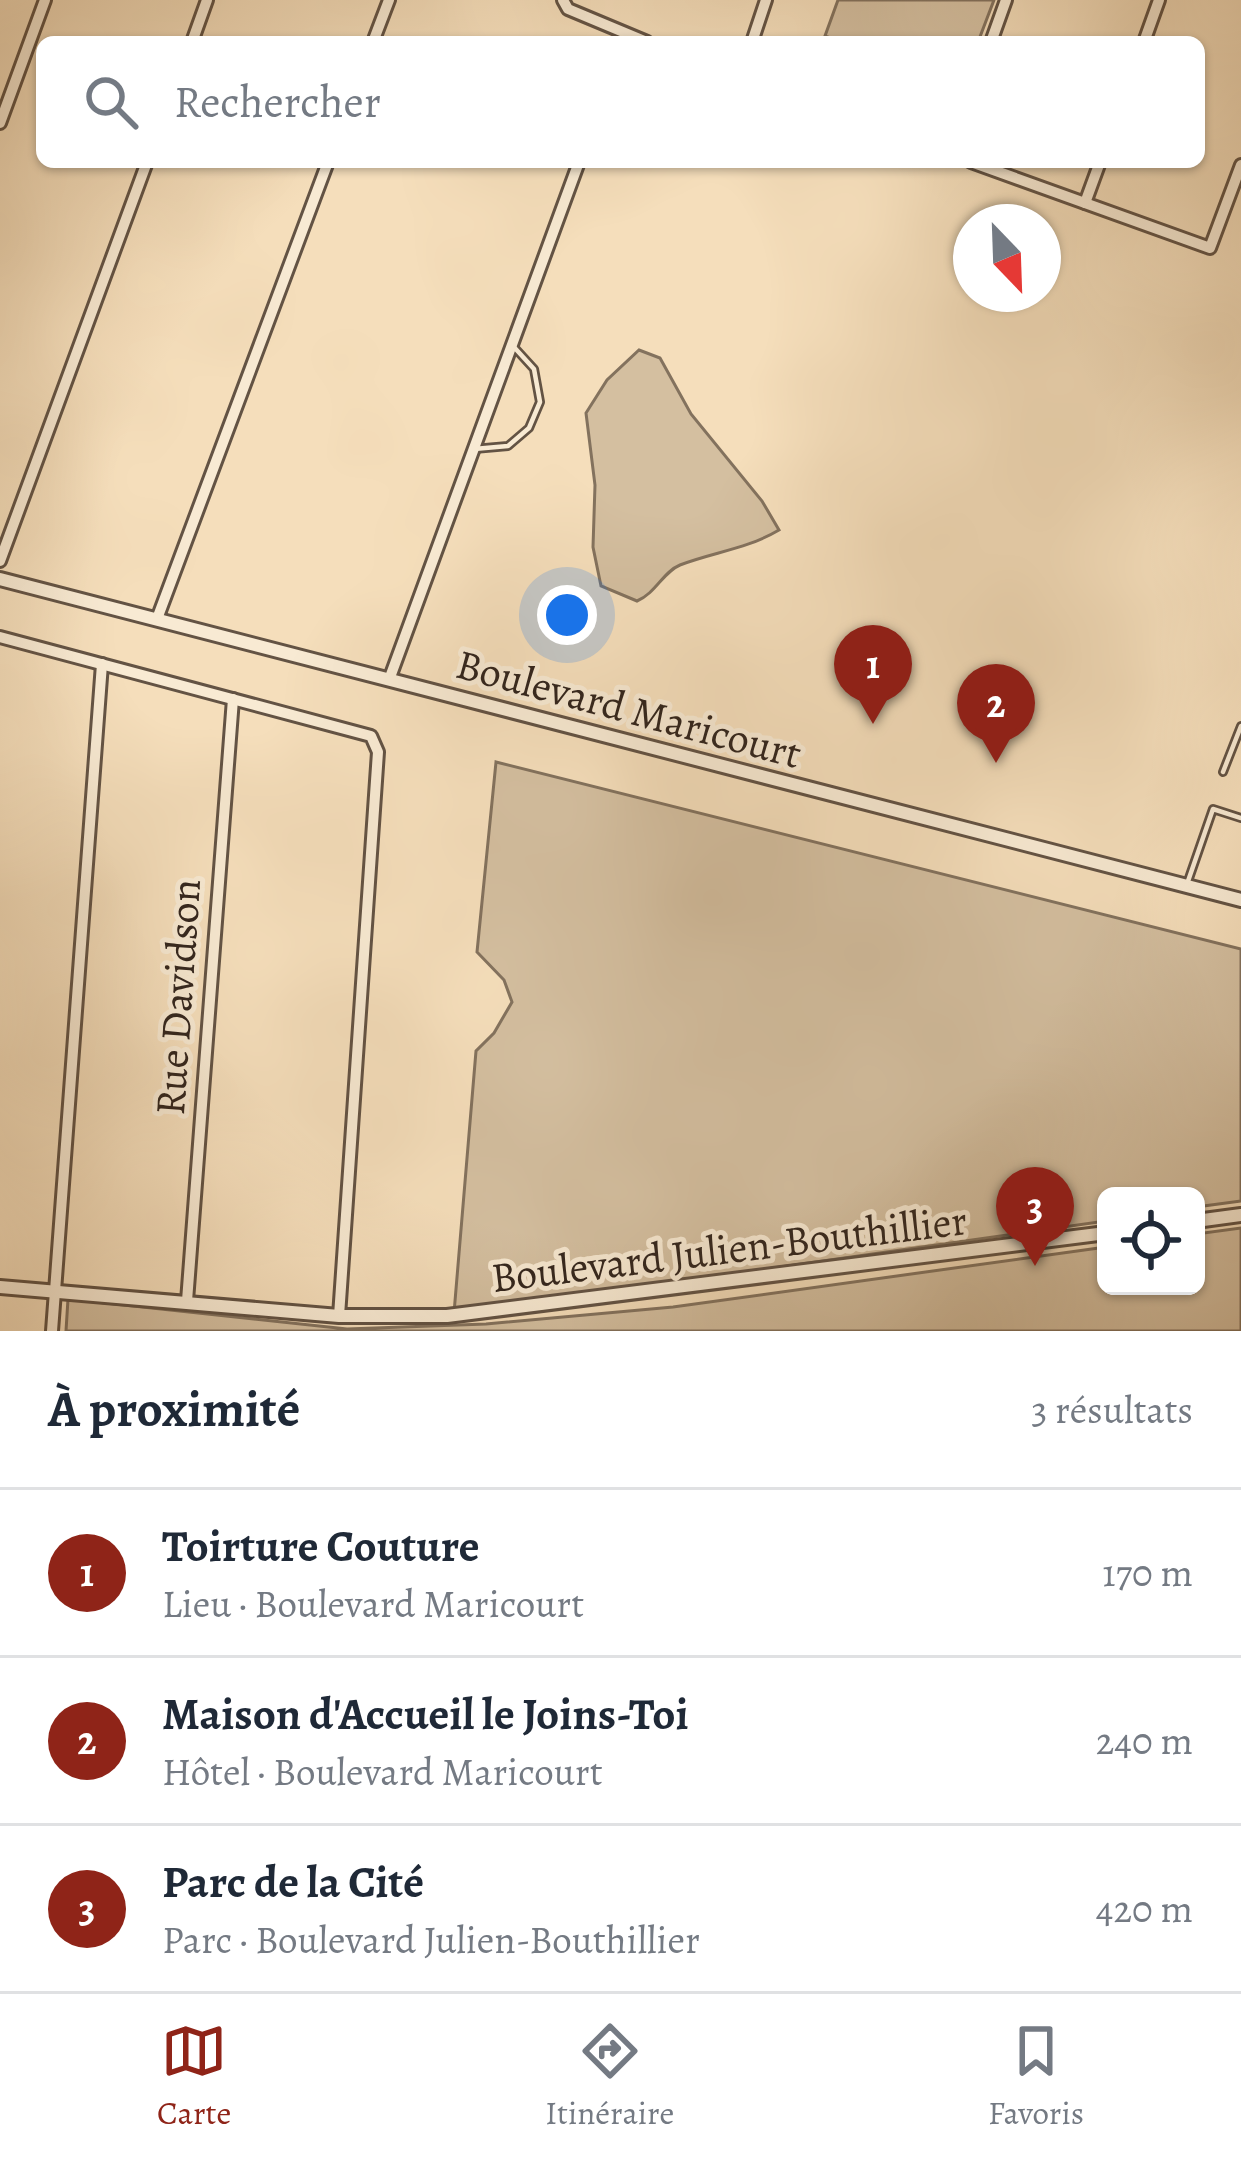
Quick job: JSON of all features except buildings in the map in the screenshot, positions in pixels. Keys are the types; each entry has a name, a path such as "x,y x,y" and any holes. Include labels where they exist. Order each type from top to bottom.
{"street":[{"path":"0,123 45,0"},
{"path":"194,36 207,0"},
{"path":"375,36 389,0"},
{"path":"562,0 568,9 620,36"},
{"path":"754,36 766,0"},
{"path":"993,36 1006,0"},
{"path":"1146,36 1159,0"},
{"path":"987,168 1210,248 1241,165"},
{"path":"0,561 145,168"},
{"path":"157,620 326,168"},
{"path":"388,680 577,168"},
{"path":"1085,203 1098,168"},
{"name":"Boulevard Maricourt","path":"0,579 1241,900"},
{"path":"0,638 371,736 378,752 340,1316"},
{"path":"52,1331 102,664"},
{"name":"Rue Davidson","path":"187,1300 233,699"},
{"path":"1205,1220 1241,1215"},
{"name":"Boulevard Julien-Bouthillier","path":"0,1287 340,1316 498,1311 1097,1234"}],"lane":[{"path":"474,448 508,446 530,428 540,402 534,369 513,346"},
{"path":"1223,772 1241,726"},
{"path":"1187,886 1213,809 1241,818"}],"shaded area":[{"path":"838,0 994,0 980,36 825,36"},
{"path":"639,350 660,358 691,414 762,501 779,530 680,565 637,601 601,586 593,547 595,485 586,413 607,380"},
{"path":"496,762 1241,949 1241,1201 1205,1206 1205,1187 1097,1187 1097,1222 454,1313 476,1051 494,1033 512,1002 504,980 477,952"},
{"path":"1241,1228 1241,1331 66,1331 68,1299 347,1329 486,1324 673,1307 1097,1248 1097,1295 1205,1295 1205,1233"}],"place":[{"name":"Toirture Couture","path":"873,724"},
{"name":"Maison d'Accueil le Joins-Toi","path":"996,763"},
{"name":"Parc de la Cité","path":"1035,1266"}]}
